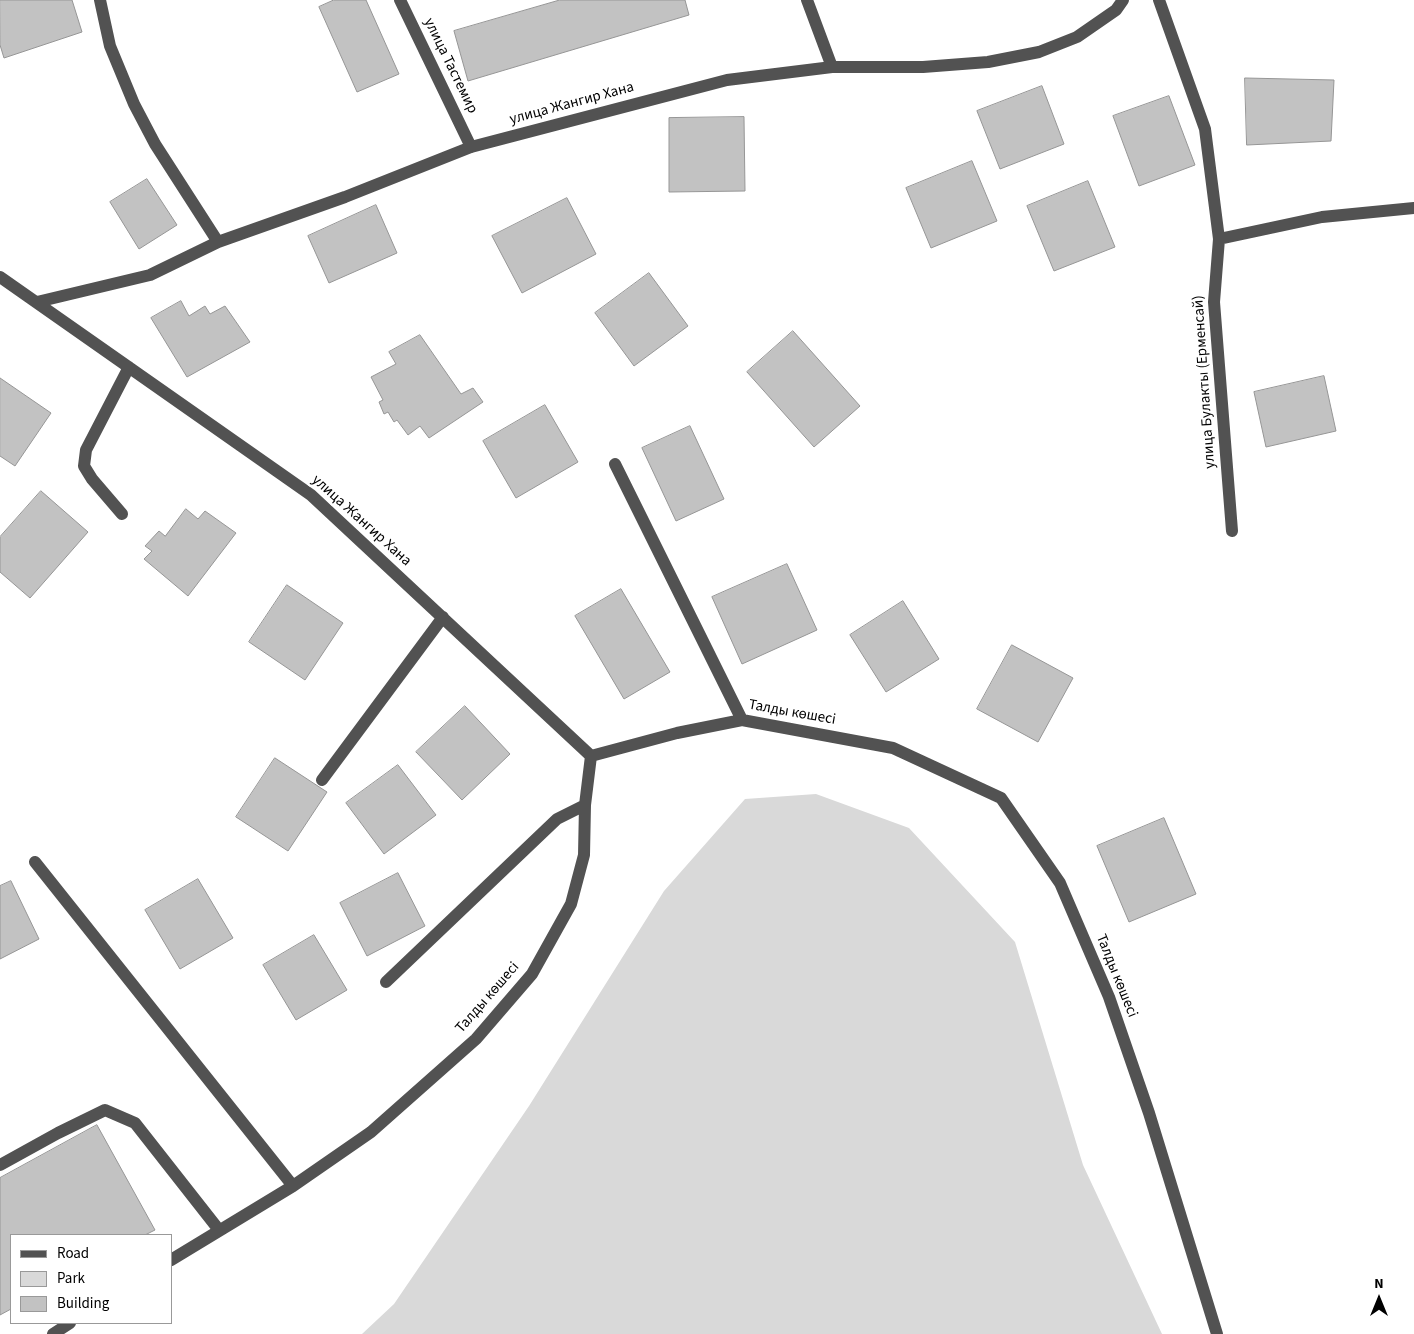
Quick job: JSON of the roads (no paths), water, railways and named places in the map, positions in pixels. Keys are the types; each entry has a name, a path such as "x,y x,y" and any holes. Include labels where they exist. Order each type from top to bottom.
{"street":[{"path":"100,0 110,46 134,104 155,144 218,242"},
{"name":"улица Тастемир","path":"400,0 471,147"},
{"path":"807,0 832,68"},
{"name":"улица Жангир Хана","path":"37,302 150,275 218,242 345,197 471,147 727,80 832,68 988,62 1039,52 1077,37 1116,10 1123,0"},
{"name":"улица Булакты (Ерменсай)","path":"1159,0 1205,129 1219,238 1214,302 1232,531"},
{"path":"1219,238 1322,218 1414,208"},
{"name":"улица Жангир Хана","path":"1,282 37,302 311,495 591,756"},
{"path":"122,514 92,479 84,466 86,450 129,367"},
{"path":"615,464 742,720"},
{"path":"322,780 443,617"},
{"name":"Талды көшесі","path":"172,1259 293,1186 371,1132 476,1040 532,974 571,904 584,855 585,805 591,756 742,720 893,748 1001,798 1060,883 1109,997 1149,1113 1217,1334"},
{"path":"386,982 557,819 585,805"},
{"path":"35,862 293,1186"},
{"path":"0,1165 105,1110 136,1123 220,1230"},
{"path":"53,1334 68,1324"}]}
